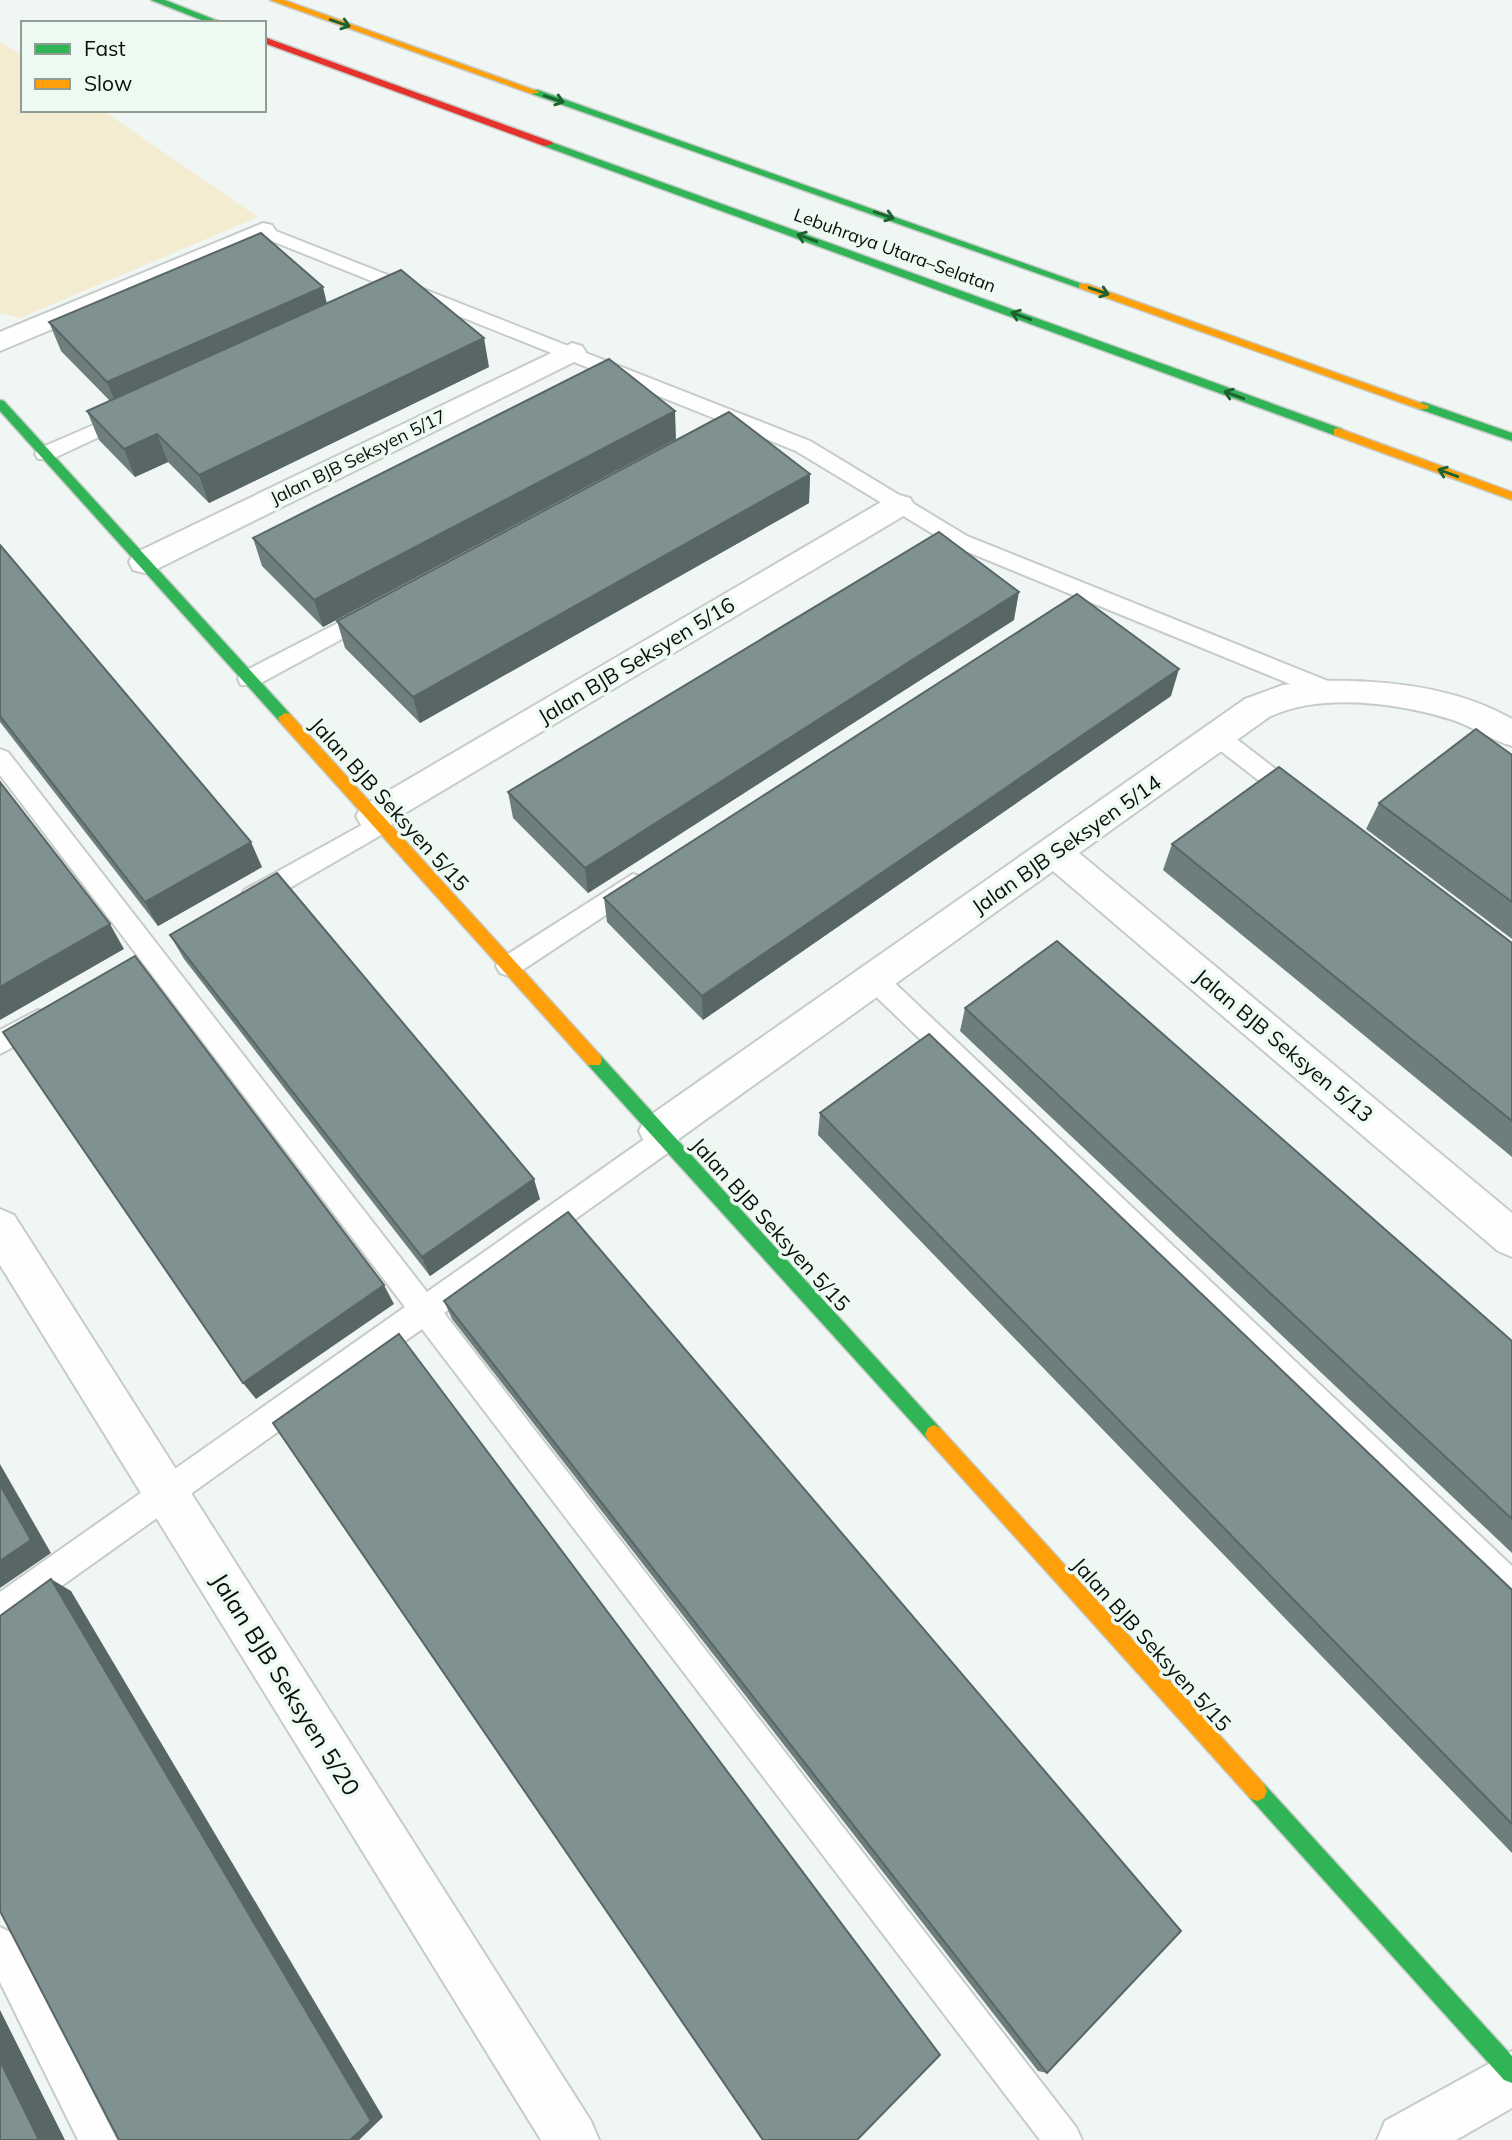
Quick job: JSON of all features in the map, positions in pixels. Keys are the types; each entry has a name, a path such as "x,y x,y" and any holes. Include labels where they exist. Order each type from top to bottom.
{"main road":[{"path":"156,0 213,21"},
{"name":"Lebuhraya Utara–Selatan","path":"275,0 1512,437"},
{"name":"Lebuhraya Utara–Selatan","path":"266,41 1512,496"},
{"name":"Jalan BJB Seksyen 5/15","path":"0,404 1512,2072"}],"street":[{"path":"0,342 263,231"},
{"name":"Jalan BJB Seksyen 5/17","path":"144,562 572,352"},
{"name":"Jalan BJB Seksyen 5/16","path":"377,820 899,505"},
{"name":"Jalan BJB Seksyen 5/14","path":"663,1135 874,979 1257,708 1286,696 1335,693 1420,700 1454,708 1512,734"},
{"name":"Jalan BJB Seksyen 5/13","path":"1055,853 1512,1238"},
{"name":"Jalan BJB Seksyen 5/20","path":"0,1228 572,2140"},
{"path":"1404,2140 1512,2078"}],"lane":[{"path":"263,231 803,446 960,541 1335,693"},
{"path":"386,300 411,288"},
{"path":"45,454 146,408"},
{"path":"715,433 739,420"},
{"path":"1060,606 1083,591"},
{"path":"249,679 384,608"},
{"path":"1217,736 1315,811"},
{"path":"0,758 1063,2140"},
{"path":"236,907 377,820"},
{"path":"509,966 658,868"},
{"path":"874,979 1512,1588"},
{"path":"0,1043 58,1009"},
{"path":"0,1611 425,1310 663,1135"},
{"path":"0,1945 98,2140"}],"shaded area":[{"path":"0,42 21,55 21,112 105,112 258,217 20,318 0,313"}],"building":[{"path":"261,233 323,287 107,382 49,322"},
{"path":"401,270 484,338 199,475 157,434 124,449 87,411"},
{"path":"609,359 675,411 314,600 253,538"},
{"path":"729,412 810,474 413,697 337,621"},
{"path":"939,532 1019,592 585,868 508,792"},
{"path":"0,545 251,842 145,902 0,716"},
{"path":"1077,594 1179,669 702,996 604,898"},
{"path":"1476,729 1512,755 1512,902 1379,803"},
{"path":"1279,767 1512,943 1512,1121 1172,844"},
{"path":"0,782 110,924 0,987"},
{"path":"277,873 534,1179 422,1257 170,935"},
{"path":"1057,941 1512,1341 1512,1519 965,1008"},
{"path":"135,956 384,1285 243,1383 3,1032"},
{"path":"929,1034 1512,1590 1512,1824 820,1113"},
{"path":"568,1212 1181,1931 1047,2073 444,1301"},
{"path":"399,1334 940,2055 857,2140 763,2140 273,1423"},
{"path":"0,1485 31,1540 0,1561"},
{"path":"51,1579 371,2121 350,2140 119,2140 0,1911 0,1616"},
{"path":"0,2061 39,2140 0,2140"}],"traffic: fast":[{"path":"156,0 213,21"},
{"path":"535,92 1083,286"},
{"path":"548,144 1338,432"},
{"path":"0,404 285,718"},
{"path":"1423,406 1512,437"},
{"path":"594,1060 934,1434"},
{"path":"1257,1791 1512,2072"}],"traffic: slow":[{"path":"275,0 535,92"},
{"path":"1083,286 1423,406"},
{"path":"1338,432 1512,496"},
{"path":"285,718 594,1060"},
{"path":"934,1434 1257,1791"}],"traffic: jam":[{"path":"266,41 548,144"}]}
